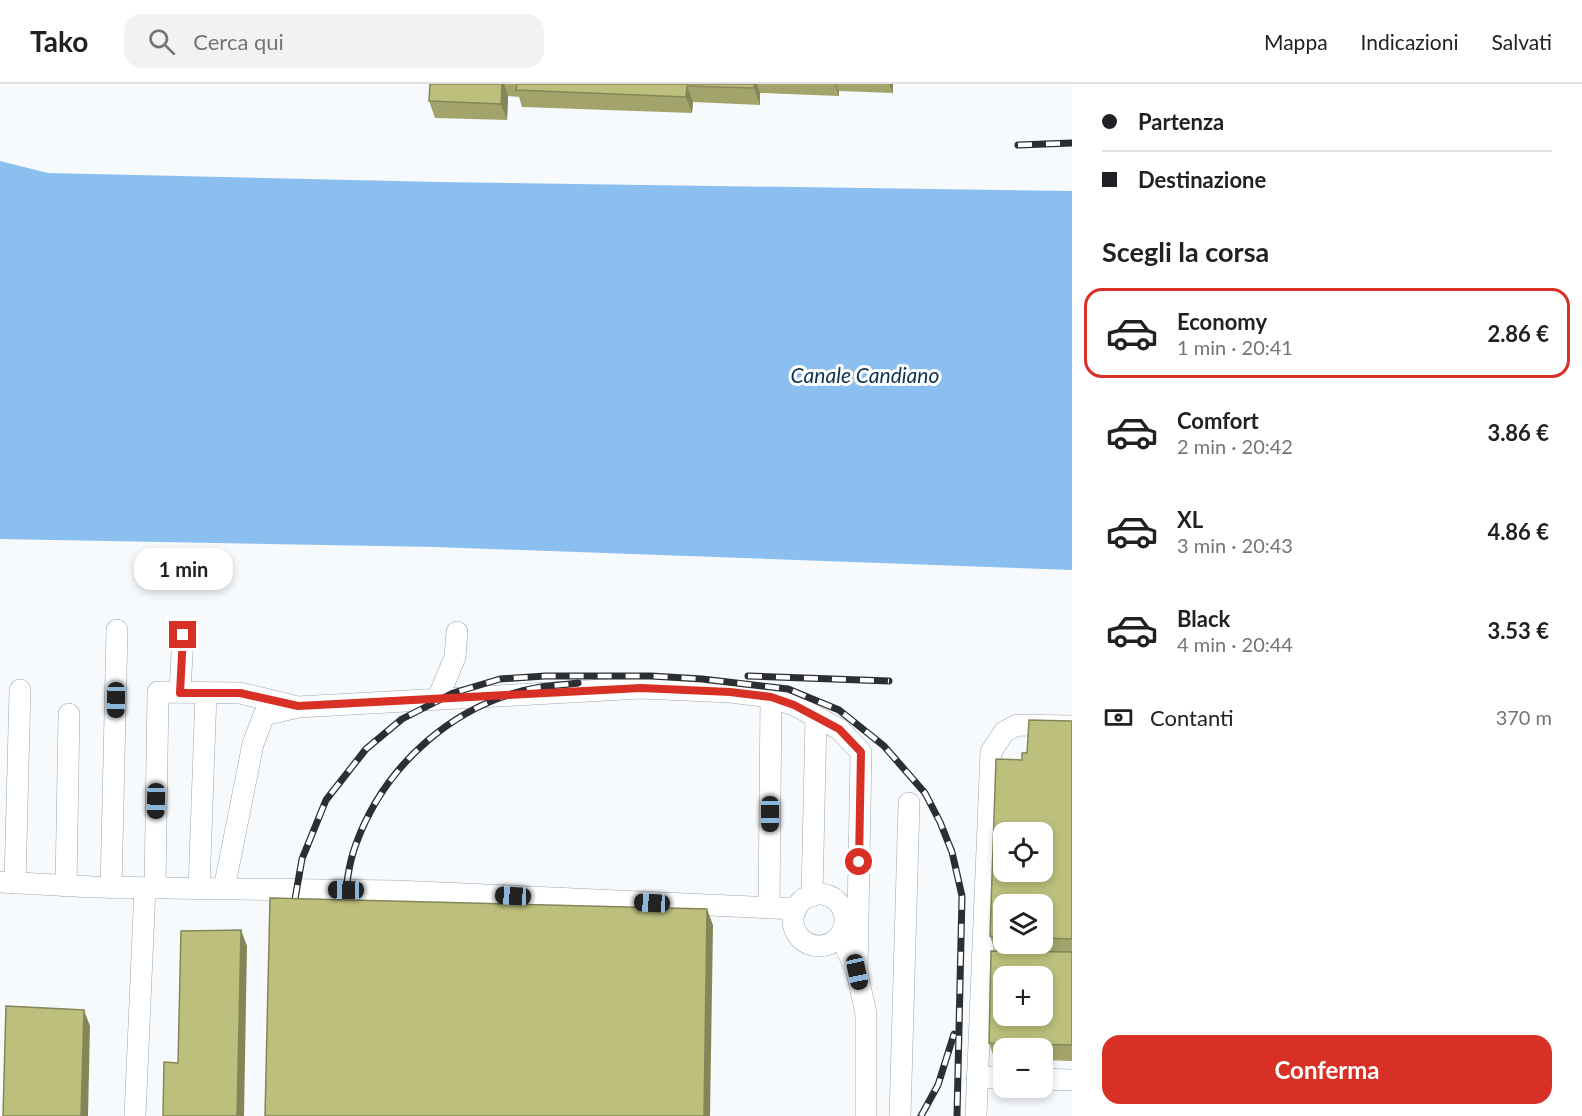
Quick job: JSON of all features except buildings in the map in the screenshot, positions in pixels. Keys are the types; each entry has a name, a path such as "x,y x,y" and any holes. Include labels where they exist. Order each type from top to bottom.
{"lane":[{"path":"111,888 117,630"},
{"path":"438,698 456,657 457,632"},
{"path":"180,693 183,635"},
{"path":"224,889 253,744 264,715 298,706 641,688 730,692 771,697 794,705 839,729 861,752 857,972"},
{"path":"20,690 8,882 111,888 396,891 769,908 804,902 825,895 840,904 845,920 840,935 827,945 811,945 804,941 794,927 793,918 804,902 816,717"},
{"path":"135,1116 150,888 158,692 240,693 298,706"},
{"path":"199,889 206,693"},
{"path":"769,908 771,697"},
{"path":"66,886 69,714"},
{"path":"976,1116 990,752 1004,732 1017,725 1072,726"},
{"path":"900,1116 909,803"},
{"path":"840,935 857,972 866,1014 866,1116"},
{"path":"977,1077 993,1078"},
{"path":"1053,1079 1072,1080"}],"water":[{"name":"Canale Candiano","path":"0,161 48,173 438,182 1072,191 1072,570 436,547 0,539"}],"railway":[{"path":"1018,145 1072,143"},
{"path":"295,899 302,859 326,800 366,749 402,719 453,693 500,679 545,676 651,676 702,679 788,689 839,710 884,746 925,793 952,852 962,896 957,1116"},
{"path":"748,676 889,681"},
{"path":"344,911 351,860 356,844 385,788 405,763 428,741 453,722 480,706 510,694 541,687 578,683"},
{"path":"921,1116 938,1085 954,1034"}],"route":[{"path":"183,635 180,693 240,693 298,706 641,688 730,692 771,697 794,705 839,729 861,752 859,862"}]}
